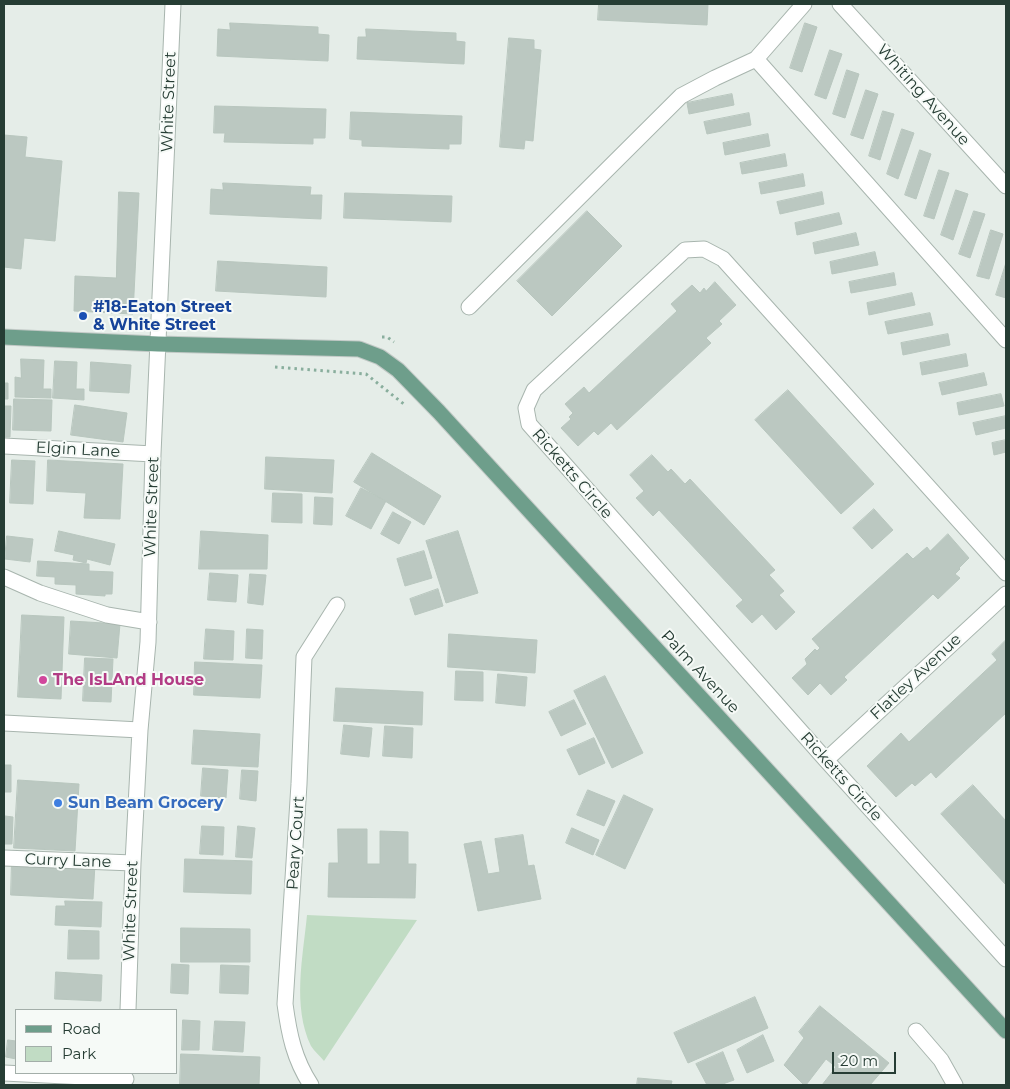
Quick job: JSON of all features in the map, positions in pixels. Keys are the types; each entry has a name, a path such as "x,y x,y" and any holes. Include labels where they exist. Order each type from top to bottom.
{"main road":[{"path":"4,337 158,344"},
{"name":"Palm Avenue","path":"158,344 359,349 380,357 398,370 1006,1031"}],"street":[{"name":"White Street","path":"128,1009 133,863 148,622 153,454 173,4"},
{"path":"469,307 681,96 756,59 804,4"},
{"name":"Whiting Avenue","path":"840,4 1006,186"},
{"path":"756,59 1006,340"},
{"name":"Ricketts Circle","path":"1006,573 723,260 704,249 686,250 534,390 526,408 529,424 826,760 1006,959"},
{"name":"Elgin Lane","path":"4,446 153,454"},
{"path":"4,577 40,593 107,615 148,622"},
{"name":"Flatley Avenue","path":"826,760 1006,594"},
{"name":"Peary Court","path":"311,1085 304,1074 288,1032 286,1004 299,784 304,657 337,605"},
{"path":"4,723 140,730"},
{"name":"Curry Lane","path":"4,858 133,863"},
{"path":"916,1031 941,1060 955,1085"},
{"path":"24,1074 126,1079"}],"path":[{"path":"268,366 366,374 410,410"}],"green space":[{"path":"307,915 417,920 324,1061 311,1046 305,1031 300,998 301,964"}],"building":[{"path":"599,4 708,4 707,25 598,20"},
{"path":"230,23 318,27 318,34 329,35 328,61 217,56 218,29 230,30"},
{"path":"805,23 817,27 802,72 790,68"},
{"path":"366,29 456,33 456,41 465,42 464,64 357,59 358,37 366,37"},
{"path":"509,38 534,40 534,49 541,50 533,141 525,140 524,149 500,147"},
{"path":"830,50 842,54 826,99 815,95"},
{"path":"847,70 859,74 845,118 833,114"},
{"path":"866,90 878,94 863,139 851,135"},
{"path":"732,94 734,105 689,114 687,103"},
{"path":"215,106 326,109 325,138 313,138 313,144 224,142 225,133 214,133"},
{"path":"883,111 894,114 880,160 869,156"},
{"path":"351,112 462,116 461,144 449,144 449,149 362,146 362,140 350,139"},
{"path":"749,113 751,125 707,134 704,122"},
{"path":"902,129 914,133 898,179 887,174"},
{"path":"768,134 770,146 725,155 723,143"},
{"path":"4,135 27,137 25,157 62,161 55,241 24,238 21,269 4,267"},
{"path":"920,150 931,154 916,199 905,195"},
{"path":"785,154 787,166 742,174 740,163"},
{"path":"939,170 949,173 934,219 924,216"},
{"path":"803,174 805,186 761,194 759,183"},
{"path":"223,183 311,187 310,195 322,195 321,219 210,214 211,189 223,190"},
{"path":"956,190 968,194 953,240 941,235"},
{"path":"119,192 139,193 133,314 74,311 75,276 116,278"},
{"path":"822,192 824,204 780,214 777,202"},
{"path":"345,193 452,196 451,222 344,218"},
{"path":"587,211 622,246 552,316 517,281"},
{"path":"974,211 985,214 970,258 959,254"},
{"path":"839,213 842,224 797,235 795,223"},
{"path":"991,230 1003,234 989,279 977,276"},
{"path":"856,233 859,245 815,254 813,243"},
{"path":"875,252 878,265 832,274 830,262"},
{"path":"218,261 327,267 326,297 216,291"},
{"path":"1006,263 1006,298 996,295"},
{"path":"894,273 896,285 851,293 849,282"},
{"path":"715,282 736,305 719,321 722,324 706,338 711,343 617,430 611,423 598,435 594,431 578,446 561,428 571,419 569,417 573,413 565,404 584,387 589,393 677,311 671,304 692,285 700,293 704,288 706,291"},
{"path":"912,293 915,305 869,315 867,303"},
{"path":"930,313 933,325 888,334 885,322"},
{"path":"948,334 950,345 903,355 901,343"},
{"path":"966,354 968,366 922,375 920,363"},
{"path":"21,359 44,360 43,389 51,389 51,398 15,397 15,377 21,378"},
{"path":"55,361 77,362 76,389 84,389 84,400 53,398"},
{"path":"91,362 131,365 129,393 90,391"},
{"path":"984,373 987,385 942,395 939,383"},
{"path":"4,383 8,383 8,399 4,399"},
{"path":"788,390 874,484 841,514 755,420"},
{"path":"1001,394 1004,406 959,415 957,403"},
{"path":"14,399 52,400 51,431 13,430"},
{"path":"75,405 127,413 123,442 71,435"},
{"path":"4,406 11,406 10,437 4,437"},
{"path":"1006,416 1006,428 976,435 973,423"},
{"path":"1006,440 1006,452 994,455 992,443"},
{"path":"372,453 441,496 424,525 354,482"},
{"path":"652,455 668,472 671,469 685,484 690,479 775,570 769,575 784,591 779,595 795,612 776,630 762,614 752,623 736,606 743,600 659,510 653,516 636,498 644,491 630,475"},
{"path":"266,457 334,460 332,493 265,489"},
{"path":"12,460 35,461 33,504 10,503"},
{"path":"48,460 123,464 120,519 84,518 86,493 47,491"},
{"path":"361,488 386,501 371,529 346,516"},
{"path":"273,493 302,494 302,523 272,522"},
{"path":"315,497 333,498 332,525 314,524"},
{"path":"874,509 893,530 872,549 853,528"},
{"path":"393,512 411,522 399,544 381,534"},
{"path":"59,531 115,544 110,565 87,559 86,563 73,560 74,555 55,551"},
{"path":"201,531 268,535 267,569 199,569"},
{"path":"458,531 478,593 446,603 426,541"},
{"path":"948,534 969,558 955,574 960,578 938,599 933,594 844,677 847,680 831,695 820,683 808,695 792,678 807,664 805,659 815,649 817,651 820,648 812,639 907,553 913,559 927,547 930,551"},
{"path":"7,536 33,539 30,562 5,559"},
{"path":"424,551 432,578 405,586 397,559"},
{"path":"38,561 89,564 89,571 113,572 112,594 105,594 105,596 76,594 76,585 55,584 55,577 37,576"},
{"path":"210,573 238,575 236,602 208,600"},
{"path":"250,574 266,575 263,605 248,603"},
{"path":"438,589 443,606 415,615 410,599"},
{"path":"22,615 64,617 61,699 18,697"},
{"path":"71,621 120,624 117,658 69,654"},
{"path":"206,629 234,631 233,660 204,659"},
{"path":"247,629 263,630 262,659 246,658"},
{"path":"449,634 537,640 535,673 448,667"},
{"path":"1006,640 1006,713 936,778 931,772 915,786 912,783 896,797 867,766 901,733 909,742 997,660 992,654"},
{"path":"85,658 113,659 111,702 83,701"},
{"path":"195,662 262,665 260,698 194,695"},
{"path":"456,671 483,672 483,701 455,700"},
{"path":"498,674 527,677 525,706 496,703"},
{"path":"605,676 643,753 612,768 574,691"},
{"path":"336,688 423,692 422,725 334,721"},
{"path":"574,700 586,724 561,736 549,712"},
{"path":"344,725 372,728 369,757 341,754"},
{"path":"385,726 413,728 412,758 383,756"},
{"path":"194,730 260,734 258,767 192,764"},
{"path":"594,738 605,763 579,775 567,750"},
{"path":"4,765 11,765 11,792 4,792"},
{"path":"203,768 228,770 226,798 201,796"},
{"path":"242,770 258,771 256,801 240,799"},
{"path":"18,780 79,784 75,851 14,848"},
{"path":"973,785 1006,821 1006,885 941,814"},
{"path":"588,790 615,801 604,826 577,815"},
{"path":"624,795 653,809 625,869 596,855"},
{"path":"5,816 13,817 12,844 4,844"},
{"path":"202,826 224,827 223,855 200,854"},
{"path":"238,826 255,828 252,858 236,857"},
{"path":"572,828 599,840 593,855 566,843"},
{"path":"338,829 367,829 367,864 380,864 380,831 408,832 408,864 416,864 415,898 328,897 329,863 338,863"},
{"path":"523,835 528,866 534,865 541,899 478,911 464,844 481,841 488,874 500,872 495,839"},
{"path":"185,859 252,861 251,894 184,892"},
{"path":"12,860 95,864 93,899 11,895"},
{"path":"65,901 102,902 101,927 55,925 56,906 65,906"},
{"path":"181,928 250,929 250,962 181,962"},
{"path":"69,930 99,931 99,959 68,959"},
{"path":"172,964 189,965 188,994 171,993"},
{"path":"221,965 249,966 248,994 220,993"},
{"path":"56,972 102,975 101,1001 55,999"},
{"path":"755,997 768,1028 688,1063 674,1033"},
{"path":"820,1006 889,1063 870,1085 822,1085 836,1067 826,1059 806,1085 784,1065 804,1038 799,1032"},
{"path":"183,1020 200,1021 199,1050 182,1050"},
{"path":"215,1021 245,1022 243,1052 213,1050"},
{"path":"763,1035 774,1061 747,1073 737,1050"},
{"path":"8,1040 15,1041 15,1059 6,1057"},
{"path":"723,1052 734,1080 720,1085 707,1085 696,1064"},
{"path":"181,1054 260,1057 259,1085 180,1085"},
{"path":"638,1078 672,1081 671,1085 637,1085"}],"place":[{"name":"#18-Eaton Street & White Street","path":"83,316"},
{"name":"The IsLAnd House","path":"43,680"},
{"name":"Sun Beam Grocery","path":"58,803"}]}
